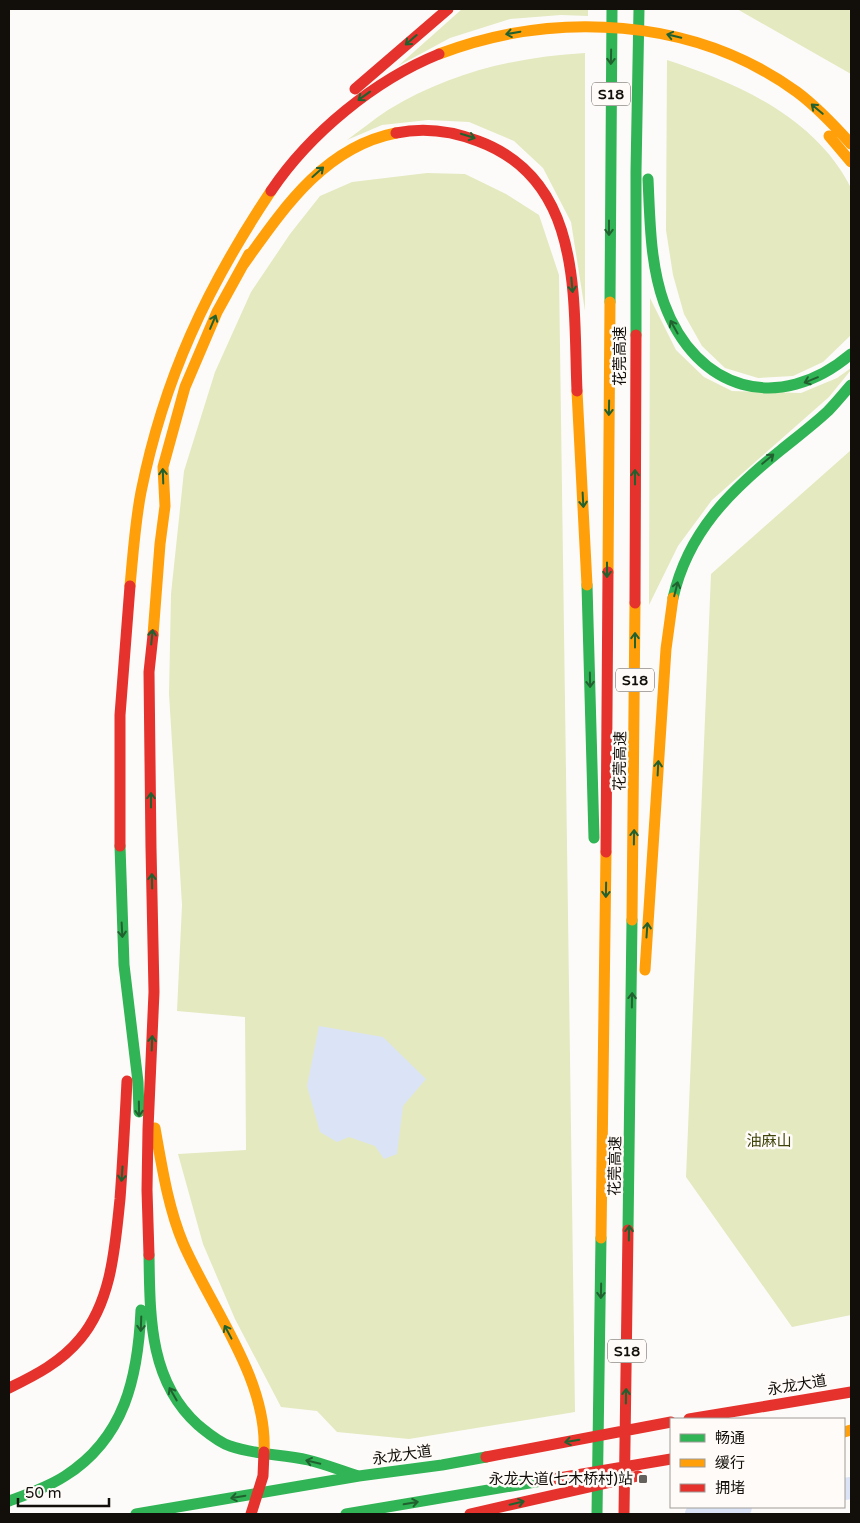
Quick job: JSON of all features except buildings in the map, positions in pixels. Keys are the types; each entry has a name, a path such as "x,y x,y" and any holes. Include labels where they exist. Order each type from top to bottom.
{"main road":[{"path":"9,1501 62,1478 86,1460 99,1447 118,1421 133,1384 139,1351 141,1291 138,1082 124,965 120,846 121,694 131,572 141,494 158,426 184,345 241,234 302,151 346,98 448,9"},
{"name":"花莞高速","path":"597,1514 608,754 612,9"},
{"name":"花莞高速","path":"624,1514 630,1188 642,171 639,9"},
{"path":"650,9 642,171 655,266 662,299 677,332 686,347 712,371 739,384 756,388 796,386 813,380 828,373 851,354"},
{"path":"302,151 362,97 392,77 428,59 493,37 533,30 576,26 619,27 648,31 681,38 726,52 773,76 798,93 821,111 851,144"},
{"path":"585,39 621,40 656,45"},
{"path":"815,123 851,162"},
{"path":"243,264 300,188 321,169 361,144 374,138 403,130 432,129 473,137 507,155 529,174 550,201 564,237 572,281 587,594 603,1190"},
{"path":"295,180 268,218 217,312 185,387 163,467 165,506 149,672 154,992 147,1190 150,1308 156,1354 170,1390 192,1420 209,1434 227,1444 246,1451 308,1460 359,1476"},
{"path":"644,977 666,649 674,599 681,571 692,547 717,508 756,469 824,414 851,386"},
{"path":"630,1188 643,996"},
{"path":"9,1388 26,1381 55,1364 80,1340 100,1307 108,1286 117,1236 131,1021"},
{"path":"152,1071 155,1129 176,1220 194,1267 250,1376 262,1412 265,1450 262,1483 251,1514"},
{"name":"永龙大道","path":"695,1418 851,1392"},
{"name":"永龙大道","path":"136,1514 359,1476 442,1464 670,1422"},
{"path":"346,1514 670,1459"},
{"path":"470,1514 670,1468"}],"green space":[{"path":"462,9 588,9 588,16 561,15 510,19 450,38 398,66"},
{"path":"737,9 851,9 851,74"},
{"path":"585,53 585,311 571,222 543,168 514,141 469,122 428,120 382,125 347,140 388,110 411,97 459,77 483,69 533,58"},
{"path":"667,60 721,80 772,106 796,123 817,142 836,163 851,188 851,335 823,362 793,376 758,378 725,368 702,346 684,314 673,275 666,230"},
{"path":"427,173 465,174 506,194 539,215 559,275 575,1412 409,1439 337,1432 317,1411 281,1407 235,1319 203,1244 178,1154 246,1150 245,1017 177,1011 182,905 169,694 171,594 184,471 215,372 251,292 290,234 320,196 352,182"},
{"path":"650,298 676,350 704,377 732,391 801,393 837,378 851,368 851,370 829,397 712,500 678,546 649,605"},
{"name":"油麻山","path":"851,450 851,1315 792,1327 686,1177 711,574"}],"water":[{"path":"319,1026 383,1037 426,1079 403,1106 397,1154 384,1159 375,1146 349,1137 337,1142 320,1132 307,1086"}],"waterway":[{"path":"845,1489 851,1488"},
{"path":"696,1514 735,1508"}],"traffic: fast":[{"path":"610,302 612,9"},
{"path":"636,335 636,171 639,9"},
{"path":"648,179 653,257 659,288 678,333 697,357 718,374 742,384 769,388 796,384 824,373 851,354"},
{"path":"673,598 689,553 700,533 728,497 762,465 828,411 851,385"},
{"path":"587,585 594,838"},
{"path":"120,846 124,965 138,1082 139,1112"},
{"path":"628,1230 632,920"},
{"path":"597,1514 601,1238"},
{"path":"149,1255 152,1324 161,1368 170,1389 182,1408 198,1425 217,1440 239,1449 308,1460 359,1476"},
{"path":"9,1501 45,1487 65,1476 85,1461 102,1443 115,1424 131,1382 136,1359 141,1310"},
{"path":"136,1514 359,1476 486,1457"},
{"path":"346,1514 547,1480"}],"traffic: slow":[{"path":"439,54 483,40 529,31 576,27 623,28 669,35 714,48 757,67 797,92 825,116 851,144"},
{"path":"243,265 290,202 326,166 370,140 396,133"},
{"path":"829,136 851,162"},
{"path":"130,586 141,492 162,410 175,372 208,298 227,262 271,191"},
{"path":"153,635 165,506 163,467 185,387 217,312 249,254"},
{"path":"608,572 610,302"},
{"path":"577,391 587,585"},
{"path":"645,970 666,649 673,598"},
{"path":"632,920 635,603"},
{"path":"601,1238 606,852"},
{"path":"155,1128 173,1215 195,1268 248,1371 263,1425 264,1452"},
{"path":"845,1432 851,1430"}],"traffic: jam":[{"path":"355,89 448,9"},
{"path":"271,191 305,149 346,110 391,78 439,54"},
{"path":"396,133 417,130 438,131 478,141 513,159 538,183 555,213 566,246 572,281 575,318 577,391"},
{"path":"635,603 636,335"},
{"path":"606,852 608,572"},
{"path":"120,846 120,715 130,586"},
{"path":"151,848 149,672 153,635"},
{"path":"149,1255 148,1129 154,992 151,848"},
{"path":"9,1388 38,1373 65,1355 91,1324 99,1308 114,1254 121,1184 127,1081"},
{"path":"624,1514 628,1230"},
{"path":"695,1418 851,1392"},
{"path":"486,1457 670,1422"},
{"path":"251,1514 263,1476 264,1452"},
{"path":"547,1480 670,1459"},
{"path":"470,1514 638,1476"}],"place":[{"name":"永龙大道(七木桥村)站","path":"643,1479"}]}
